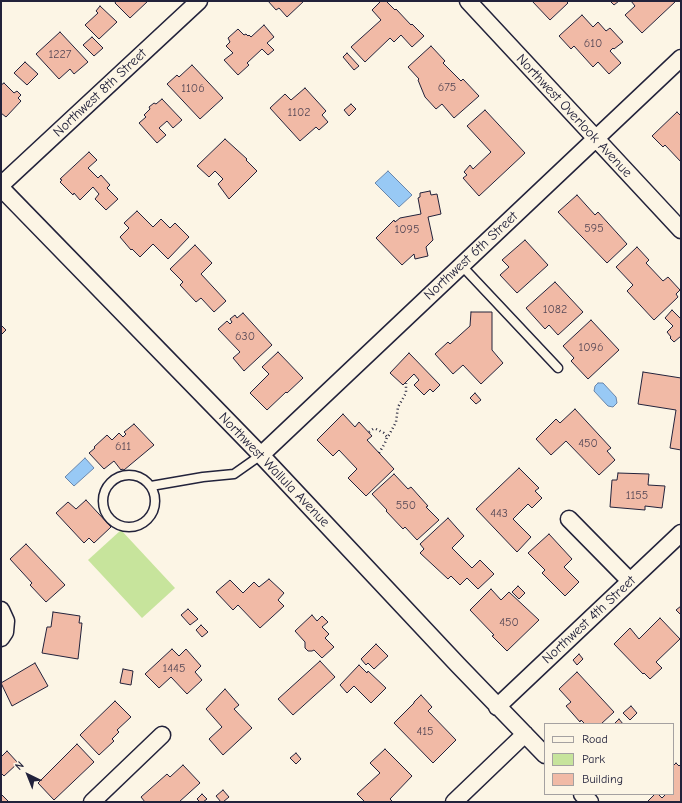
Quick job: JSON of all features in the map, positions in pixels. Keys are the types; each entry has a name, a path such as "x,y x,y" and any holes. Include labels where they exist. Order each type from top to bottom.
{"street":[{"name":"Northwest Overlook Avenue","path":"468,1 681,230"},
{"name":"Northwest 8th Street","path":"1,185 197,2"},
{"name":"Northwest 6th Street","path":"261,455 681,58"},
{"name":"Northwest Wallula Avenue","path":"1,188 261,455 497,707 544,754"},
{"path":"569,519 630,581"},
{"name":"Northwest 4th Street","path":"497,707 681,533"},
{"path":"1,610 6,621 5,632 1,638"},
{"path":"454,802 525,734"},
{"path":"92,802 162,735"}],"lane":[{"path":"461,265 558,368"},
{"path":"151,486 203,477 234,474 261,455"},
{"path":"122,476 138,476 146,480 151,486 155,494 156,503 153,512 141,525 123,527 115,523 104,509 104,493 108,485 122,476"}],"path":[{"path":"379,453 396,422 398,407 406,393 406,383"},
{"path":"369,432 376,429 384,433 387,437"}],"green space":[{"path":"121,530 175,588 142,618 88,560"}],"water":[{"path":"388,171 412,195 399,207 375,183"},
{"path":"598,383 603,383 616,397 617,403 613,407 608,406 594,391 595,386"},
{"path":"85,458 94,468 74,486 65,477"}],"building":[{"path":"116,1 148,1 130,18 115,3"},
{"path":"268,1 304,1 287,17 279,8 276,10"},
{"path":"381,1 386,1 395,10 396,9 424,36 412,47 401,35 394,42 390,38 365,62 351,47 381,20 372,10"},
{"path":"532,1 566,1 568,3 550,20"},
{"path":"610,1 619,1 614,5"},
{"path":"631,1 676,1 642,33 625,15 635,6"},
{"path":"100,6 117,22 99,39 85,25 98,13 96,11"},
{"path":"582,15 593,27 598,22 606,31 610,28 623,42 610,51 621,63 609,74 598,62 593,67 574,46 571,49 559,36"},
{"path":"264,25 274,37 267,43 274,50 268,55 262,49 247,63 249,65 238,75 224,60 233,53 226,46 230,42 228,38 238,29 244,35 246,34 251,37"},
{"path":"60,32 88,62 74,74 70,69 59,79 36,54"},
{"path":"92,37 103,48 94,56 83,45"},
{"path":"431,46 445,61 443,63 461,81 463,79 479,96 454,118 442,104 436,109 425,97 418,80 419,79 408,67"},
{"path":"347,53 359,66 354,70 343,57"},
{"path":"25,62 38,74 27,85 14,73"},
{"path":"192,65 223,98 200,119 167,84 177,75 179,77"},
{"path":"4,83 14,93 17,91 21,95 18,98 21,101 6,117 1,113 1,85"},
{"path":"305,88 326,111 322,115 328,122 319,130 316,127 300,141 270,108 285,94 291,100"},
{"path":"162,99 182,120 173,128 167,121 159,128 166,135 157,143 139,123 146,117 144,115 150,109 149,107"},
{"path":"351,104 356,109 349,116 344,110"},
{"path":"485,110 525,153 479,196 463,178 467,175 464,172 470,165 473,169 491,152 467,126"},
{"path":"677,112 681,116 681,162 665,145 663,147 652,136"},
{"path":"225,139 247,159 246,160 257,171 229,199 218,184 223,179 215,171 209,177 197,166"},
{"path":"89,152 97,160 88,168 98,178 101,175 110,185 107,188 118,199 106,210 95,199 99,194 93,187 80,200 60,182 62,180 60,179"},
{"path":"430,191 431,195 437,194 441,214 428,217 433,240 426,247 428,256 415,259 414,254 402,265 376,238 394,220 395,222 400,218 421,214 418,198 420,197 420,193"},
{"path":"577,195 595,215 598,212 627,244 607,263 558,212"},
{"path":"137,211 153,227 161,219 170,228 175,223 189,237 168,259 153,244 140,257 132,249 131,250 120,237 129,228 124,223"},
{"path":"525,240 548,265 517,293 500,275 509,267 502,260"},
{"path":"195,245 212,263 201,274 226,301 214,312 201,298 196,302 180,285 183,282 170,269"},
{"path":"637,247 649,260 646,263 663,281 668,277 680,290 676,294 678,297 654,320 627,291 633,285 616,267"},
{"path":"555,282 583,312 558,335 549,325 545,329 526,308"},
{"path":"672,310 680,318 681,317 681,336 674,342 667,332 673,326 665,318"},
{"path":"471,312 492,312 492,350 503,363 481,384 463,365 453,374 435,354 448,342 450,344 470,326"},
{"path":"243,313 272,345 244,371 233,358 240,352 218,329 227,321 230,324 232,322 230,319 235,315 237,318"},
{"path":"591,320 619,350 588,379 571,361 574,358 563,346"},
{"path":"1,325 6,330 1,335"},
{"path":"278,352 303,378 267,410 250,393 269,374 262,367"},
{"path":"409,353 440,385 433,392 430,389 424,395 414,385 419,380 414,374 403,385 390,373"},
{"path":"643,372 681,378 681,450 670,448 676,410 638,404"},
{"path":"475,393 481,400 476,404 470,398"},
{"path":"575,409 611,448 607,451 615,460 599,475 566,441 551,455 536,439 556,419 560,423"},
{"path":"343,414 355,427 359,422 372,436 367,440 394,469 366,496 348,478 357,469 339,450 333,456 317,440"},
{"path":"134,424 154,445 124,470 121,470 114,461 104,469 89,453 107,435 112,440 119,433 123,437 126,434 124,432"},
{"path":"519,468 539,488 535,491 542,498 532,508 528,504 513,519 531,537 517,552 476,509"},
{"path":"618,473 649,474 648,485 665,486 662,508 645,506 645,510 610,507 612,480 617,480"},
{"path":"394,474 408,489 411,487 428,506 426,507 439,520 417,540 405,527 403,529 372,494"},
{"path":"86,500 111,527 94,543 89,538 84,543 56,513 68,502 76,509"},
{"path":"448,518 464,536 452,548 472,568 480,560 494,574 478,589 467,578 460,585 451,576 448,579 420,553 424,549 420,544"},
{"path":"549,534 572,559 564,567 579,582 565,596 542,573 545,570 528,553"},
{"path":"26,544 65,585 46,602 30,585 32,583 10,559"},
{"path":"269,579 284,593 278,600 284,606 260,628 238,605 233,610 216,592 230,580 243,593 254,582 259,587"},
{"path":"518,586 525,593 519,599 512,592"},
{"path":"491,589 501,600 509,592 539,620 507,651 470,610"},
{"path":"681,606 681,615 676,610"},
{"path":"188,609 198,619 190,625 181,615"},
{"path":"53,612 80,616 79,623 82,623 78,659 42,653 47,627 51,627"},
{"path":"312,615 317,621 322,616 328,622 322,627 329,634 325,638 334,647 322,658 314,650 308,651 305,648 305,642 295,631"},
{"path":"660,618 680,639 656,662 662,668 650,679 644,673 643,674 614,644 630,628 639,639"},
{"path":"201,625 208,632 202,637 196,630"},
{"path":"376,644 388,656 374,669 368,663 366,665 361,659"},
{"path":"172,649 179,656 186,649 201,666 195,672 202,680 187,694 171,677 159,688 145,674"},
{"path":"579,654 583,659 577,665 573,660"},
{"path":"320,661 335,677 293,715 278,699"},
{"path":"35,663 48,686 12,706 1,683"},
{"path":"359,665 367,673 368,671 386,688 371,703 354,686 347,693 340,685"},
{"path":"123,669 133,671 131,685 120,683"},
{"path":"577,672 614,712 602,723 584,723 581,720 580,722 566,706 571,702 559,689"},
{"path":"225,689 239,705 234,709 252,728 223,755 209,739 222,727 206,709"},
{"path":"421,695 432,707 428,711 456,740 433,763 394,723"},
{"path":"115,701 131,717 117,730 119,732 112,739 114,741 99,755 80,735"},
{"path":"631,706 637,713 630,720 623,713"},
{"path":"619,719 622,723 615,723"},
{"path":"77,744 94,762 54,800 38,783"},
{"path":"385,749 412,776 390,799 393,802 365,802 357,794 380,773 370,763"},
{"path":"7,751 18,763 4,776 1,773 1,757"},
{"path":"296,753 301,759 296,764 290,758"},
{"path":"676,763 679,766 681,764 681,802 649,802 648,801 654,795 659,795 662,798 665,795 674,795 674,765"},
{"path":"183,765 200,783 179,802 145,802 141,797 167,774 170,777"},
{"path":"223,790 229,797 221,802 216,796"},
{"path":"1,794 9,802 1,802"},
{"path":"202,794 207,799 200,802 197,799"}]}
